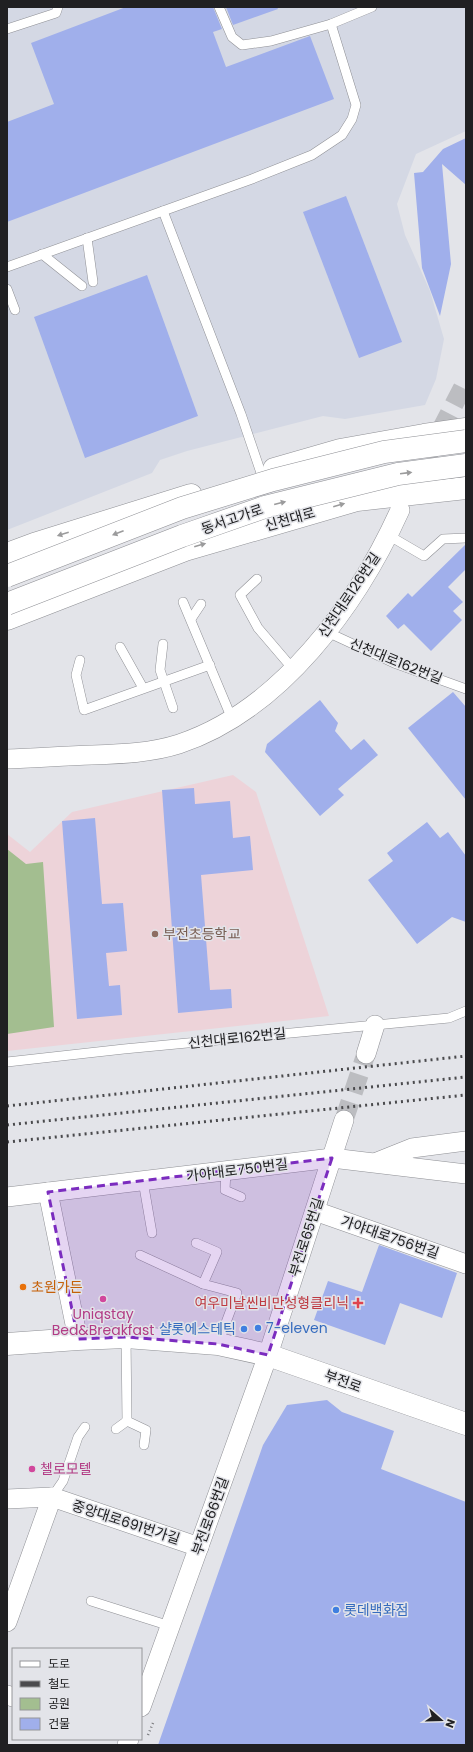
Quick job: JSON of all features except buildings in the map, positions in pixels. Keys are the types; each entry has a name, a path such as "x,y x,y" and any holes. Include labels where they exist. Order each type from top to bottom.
{"main road":[{"path":"7,554 34,544 261,473 340,450 466,429"},
{"name":"동서고가로","path":"7,576 182,508 273,480 384,452 466,441"},
{"name":"동서고가로","path":"7,604 182,536 265,507 398,474 466,465"},
{"name":"신천대로","path":"7,619 185,550 357,500 466,488"},
{"name":"부전로","path":"7,1344 78,1339 126,1338 218,1344 268,1355 466,1424"}],"street":[{"name":"신천대로126번길","path":"7,759 137,753 178,744 226,723 277,686 326,632 357,588 388,535 400,510"},
{"path":"366,1054 375,1025"},
{"name":"부전로65번길","path":"268,1355 344,1120"},
{"path":"374,1163 412,1148 466,1141"},
{"name":"가야대로750번길","path":"7,1197 332,1158 466,1174"},
{"path":"48,1192 78,1339"},
{"name":"가야대로756번길","path":"315,1211 466,1264"},
{"name":"부전로66번길","path":"142,1701 146,1675 170,1626 268,1355"},
{"name":"중앙대로691번가길","path":"7,1499 52,1497 199,1547"},
{"name":"중앙대로691번가길","path":"7,1622 52,1497"}],"lane":[{"path":"7,29 56,13 58,7"},
{"path":"218,7 232,37 242,45 270,41 331,24 372,7"},
{"path":"7,267 252,179 312,154 342,135 352,119 356,105 331,24"},
{"path":"163,211 241,414 261,473"},
{"path":"88,238 93,282"},
{"path":"42,254 82,286"},
{"path":"7,289 15,310"},
{"path":"388,535 424,556 443,540 466,538"},
{"path":"257,579 240,595 258,628 293,668"},
{"path":"184,602 232,718"},
{"path":"191,619 201,604"},
{"name":"신천대로162번길","path":"326,632 394,663 466,689"},
{"path":"163,644 160,670 173,708"},
{"path":"120,647 144,688"},
{"path":"80,660 76,675 84,710 210,665"},
{"name":"신천대로162번길","path":"7,1062 132,1048 449,1018 466,1011"},
{"path":"226,1171 225,1190 242,1197"},
{"path":"143,1181 152,1233"},
{"path":"196,1244 217,1252 203,1284"},
{"path":"140,1255 203,1284 237,1293 218,1344"},
{"path":"126,1338 127,1421"},
{"path":"116,1429 127,1421"},
{"path":"127,1421 146,1430 144,1446"},
{"name":"중앙대로691번가길","path":"52,1497 63,1481 78,1437 85,1427"},
{"path":"91,1601 170,1626"}],"highlighted area":[{"path":"332,1158 268,1355 218,1344 126,1337 78,1339 48,1192"}],"shaded area":[{"path":"7,7 466,7 466,131 416,154 397,204 405,235 430,291 444,339 436,379 425,405 345,419 323,416 187,451 160,460 152,473 7,530"},
{"name":"부전초등학교","path":"233,775 256,792 329,1016 7,1051 7,834 30,852 72,812"}],"green space":[{"path":"7,849 26,864 43,862 54,1027 7,1034"}],"tunnel":[{"path":"414,482 466,381"},
{"path":"344,1120 366,1054"}],"railway":[{"path":"7,1106 466,1056"},
{"path":"7,1125 466,1077"},
{"path":"7,1142 466,1095"}],"place":[{"name":"부전초등학교","path":"155,934"},
{"name":"초원가든","path":"23,1287"},
{"name":"Uniqstay Bed&Breakfast","path":"103,1299"},
{"name":"여우미날씬비만성형클리닉","path":"358,1303"},
{"name":"7-eleven","path":"258,1328"},
{"name":"샬롯에스테틱","path":"244,1329"},
{"name":"첼로모텔","path":"32,1469"},
{"name":"롯데백화점","path":"336,1610"}]}
